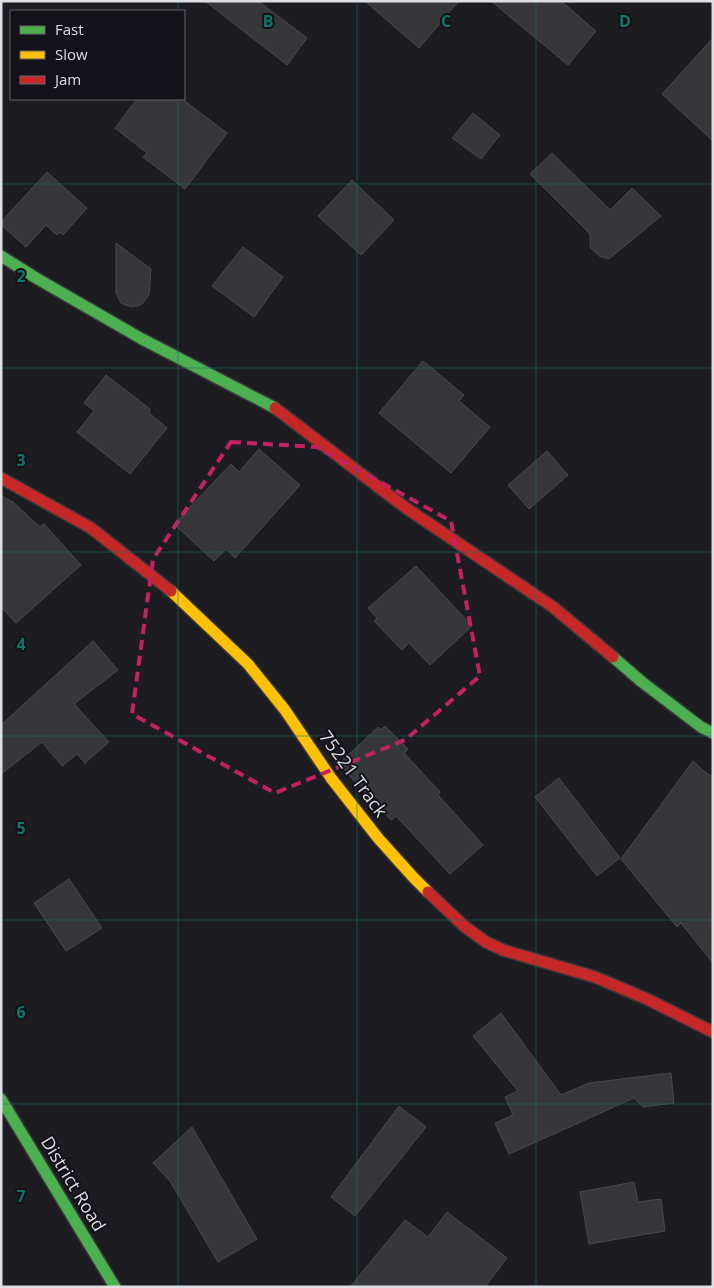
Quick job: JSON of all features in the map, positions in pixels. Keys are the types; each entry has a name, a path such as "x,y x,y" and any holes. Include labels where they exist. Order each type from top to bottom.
{"street":[{"path":"1,256 142,340 272,406 406,508 553,607 642,682 701,727 713,733"},
{"name":"75221 Track","path":"1,478 91,528 175,594 248,664 284,710 331,778 378,838 414,877 464,926 486,942 503,950 594,977 647,999 713,1032"},
{"name":"District Road","path":"1,1099 114,1287"}],"highlighted area":[{"path":"231,442 317,447 451,521 480,676 405,740 275,793 132,714 153,559"}],"building":[{"path":"205,1 258,1 307,38 287,65"},
{"path":"365,1 459,1 419,48"},
{"path":"491,1 561,1 596,31 568,65"},
{"path":"713,38 713,141 662,94"},
{"path":"136,100 183,100 227,133 185,189 143,157 147,153 115,128"},
{"path":"473,113 500,135 481,159 452,138"},
{"path":"552,153 610,210 632,188 661,216 609,259 599,256 590,247 590,234 530,174"},
{"path":"47,172 87,208 63,235 60,232 57,235 46,225 26,247 1,225 1,222"},
{"path":"352,180 394,220 361,255 318,216"},
{"path":"116,243 151,269 149,295 142,304 137,306 131,307 121,303 116,293"},
{"path":"243,247 283,277 254,317 212,286"},
{"path":"423,361 464,395 459,401 490,427 451,473 379,413"},
{"path":"106,375 150,409 149,413 167,428 130,474 77,432 94,411 84,403"},
{"path":"259,449 300,485 235,558 226,549 214,561 174,524 231,464 239,472"},
{"path":"547,451 568,475 529,509 508,485"},
{"path":"1,496 13,502 40,527 44,524 81,565 16,623 1,607"},
{"path":"416,566 472,626 430,665 409,643 402,650 374,621 377,618 368,608"},
{"path":"93,641 118,670 74,704 109,742 85,763 77,754 62,766 42,742 1,774 1,725"},
{"path":"385,726 408,749 404,753 440,792 438,795 483,845 450,874 396,816 391,820 346,772 340,763 378,727 381,730"},
{"path":"693,761 713,777 713,963 681,923 677,927 621,859"},
{"path":"559,778 620,858 597,876 535,797"},
{"path":"69,879 102,928 66,951 34,903"},
{"path":"501,1013 561,1095 589,1083 671,1073 674,1103 643,1107 634,1098 509,1154 495,1123 513,1115 505,1097 518,1091 473,1036"},
{"path":"399,1106 426,1127 355,1216 331,1197"},
{"path":"192,1127 257,1239 218,1262 170,1181 153,1163"},
{"path":"634,1182 638,1202 661,1199 665,1231 589,1244 580,1192"},
{"path":"447,1212 507,1258 485,1287 350,1287 405,1220 428,1237"}],"traffic: fast":[{"path":"1,256 142,339 275,408"},
{"path":"613,657 642,682 701,727 713,733"},
{"path":"1,1099 115,1287"}],"traffic: slow":[{"path":"171,591 248,664 285,710 331,778 378,838 428,892"}],"traffic: jam":[{"path":"275,408 406,508 553,607 613,657"},
{"path":"1,478 91,528 171,591"},
{"path":"428,892 464,926 486,942 503,950 595,977 647,999 713,1032"}]}
